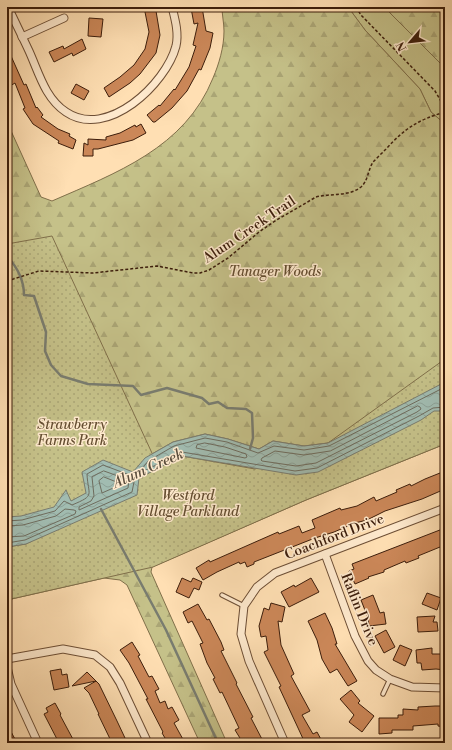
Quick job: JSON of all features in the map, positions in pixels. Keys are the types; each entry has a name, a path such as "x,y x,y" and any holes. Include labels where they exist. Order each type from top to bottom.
{"street":[{"path":"8,7 46,90 55,103 73,116 89,120 113,116 127,108 149,90 169,64 176,44 176,23 172,7"},
{"path":"22,37 64,18"},
{"name":"Coachford Drive","path":"244,606 257,587 276,573 445,508"},
{"name":"Raflin Drive","path":"325,554 355,636 368,661 376,670 390,679 412,687 445,688"},
{"path":"244,606 241,634 248,661 285,743"},
{"path":"7,659 63,649 95,655 110,667 120,682 148,743"},
{"path":"7,667 11,684 38,743"}],"lane":[{"path":"222,595 244,606"},
{"path":"383,694 390,679"}],"path":[{"path":"356,7 361,15 435,91 445,108"},
{"name":"Alum Creek Trail","path":"7,280 39,271 93,273 157,266 193,273 200,273 209,270 228,258 270,225 316,197 352,191 361,187 365,182 373,162 396,139 411,126 427,118 445,112"}],"green space":[{"name":"Tanager Woods","path":"222,7 348,7 365,30 420,89 431,112 445,124 445,382 328,443 304,446 273,441 259,449 228,439 205,434 173,442 145,458 7,517 7,122 41,197 52,201 124,168 167,140 185,123 201,102 213,78 221,55 224,31"},
{"path":"348,7 384,7 445,68 445,124 431,112 420,89 365,30"},
{"path":"384,7 445,7 445,68"},
{"name":"Strawberry Farms Park","path":"52,236 157,464 7,529 7,244"},
{"name":"Westford Village Parkland","path":"445,359 445,444 306,500 153,567 7,600 7,547 26,544 154,470 182,456 255,469 328,443"},
{"name":"Westford Village Parkland","path":"445,444 306,500 152,567 151,572 227,743 200,743 127,585 120,580 104,578 7,600 7,547 26,544 154,470"}],"water":[{"name":"Alum Creek","path":"445,382 445,411 434,411 421,420 318,472 296,475 182,456 139,478 137,495 26,544 7,547 7,517 21,516 54,507 66,490 71,501 86,493 82,472 103,460 133,472 145,458 173,442 205,434 228,439 259,449 273,441 304,446 328,443"}],"building":[{"path":"144,7 155,7 160,35 156,53 140,74 130,83 109,97 104,88 134,65 145,49 149,32"},
{"path":"202,7 206,31 213,33 210,48 201,70 199,69 187,91 172,108 153,122 147,115 159,105 160,106 174,89 175,90 189,67 196,46 193,45 198,23 194,24 191,8"},
{"path":"89,18 103,19 101,37 88,36"},
{"path":"82,39 86,49 73,56 72,53 54,62 49,52 63,46 64,49"},
{"path":"7,47 24,85 26,84 36,108 37,107 43,115 41,117 58,129 70,134 69,136 76,140 73,149 58,143 59,141 33,124 23,109 25,108 15,83 10,86 7,80"},
{"path":"76,84 89,91 84,100 71,93"},
{"path":"141,124 146,133 133,140 93,149 93,156 83,156 84,143 88,145 88,139 106,140 106,137"},
{"path":"445,471 445,489 422,499 385,511 367,520 347,525 348,526 334,532 254,562 254,564 247,567 245,562 240,564 239,562 203,580 196,568 209,560 210,562 278,532 279,534 299,526 302,533 315,528 312,520 340,508 341,510 357,506 374,497 376,501 397,492 396,490 410,484 411,486"},
{"path":"445,528 445,559 440,547 418,556 419,558 406,563 405,561 384,570 384,572 368,577 369,578 355,584 349,571 354,569 352,564"},
{"path":"182,578 191,582 193,578 202,582 199,590 194,588 189,598 176,592"},
{"path":"311,578 319,592 289,607 281,592 294,585 295,587"},
{"path":"427,593 441,598 437,610 422,604"},
{"path":"373,595 380,613 384,612 386,624 369,626 368,618 361,600"},
{"path":"271,603 285,607 282,622 278,621 281,645 294,674 291,676 310,711 302,715 313,734 317,732 323,743 305,743 279,687 281,686 264,652 268,650 266,636 261,637 259,626 264,608 269,610"},
{"path":"198,604 207,620 209,619 221,642 224,650 221,651 264,743 243,743 235,730 239,728 222,692 220,693 213,679 215,678 207,663 200,644 203,643 192,621 188,623 183,612"},
{"path":"325,613 332,628 337,644 335,644 357,681 348,686 337,669 330,673 322,659 317,640 308,621"},
{"path":"435,616 433,622 437,622 438,631 418,632 417,617"},
{"path":"386,630 395,647 384,653 375,636"},
{"path":"132,642 140,655 138,656 149,677 152,676 159,689 155,691 160,703 165,701 168,709 172,707 179,720 174,723 185,743 168,743 162,733 163,732 146,699 148,699 129,663 120,650"},
{"path":"400,645 412,650 405,666 393,660"},
{"path":"432,648 432,654 445,654 445,670 422,670 421,663 417,663 416,650"},
{"path":"61,669 62,675 67,674 69,687 54,690 50,671"},
{"path":"87,672 96,681 72,686"},
{"path":"96,681 99,684 125,738 120,741 121,743 112,743 89,693 84,688"},
{"path":"351,690 360,701 358,703 374,716 362,732 349,722 354,715 340,699"},
{"path":"55,703 75,743 59,743 44,714 48,712 46,708"},
{"path":"445,706 445,727 438,726 438,724 413,726 413,730 392,730 392,733 379,734 379,718 398,718 398,715 403,715 403,709 418,710 418,707"},
{"path":"7,724 17,743 7,743"}],"waterway":[{"path":"7,256 19,274 23,284 24,295 34,296 46,332 45,351 51,365 61,376 88,384 133,386 141,395 167,388 202,398 209,404 218,402 227,408 246,409 252,413 253,438 250,449"},
{"path":"101,509 166,630 218,743"}]}
